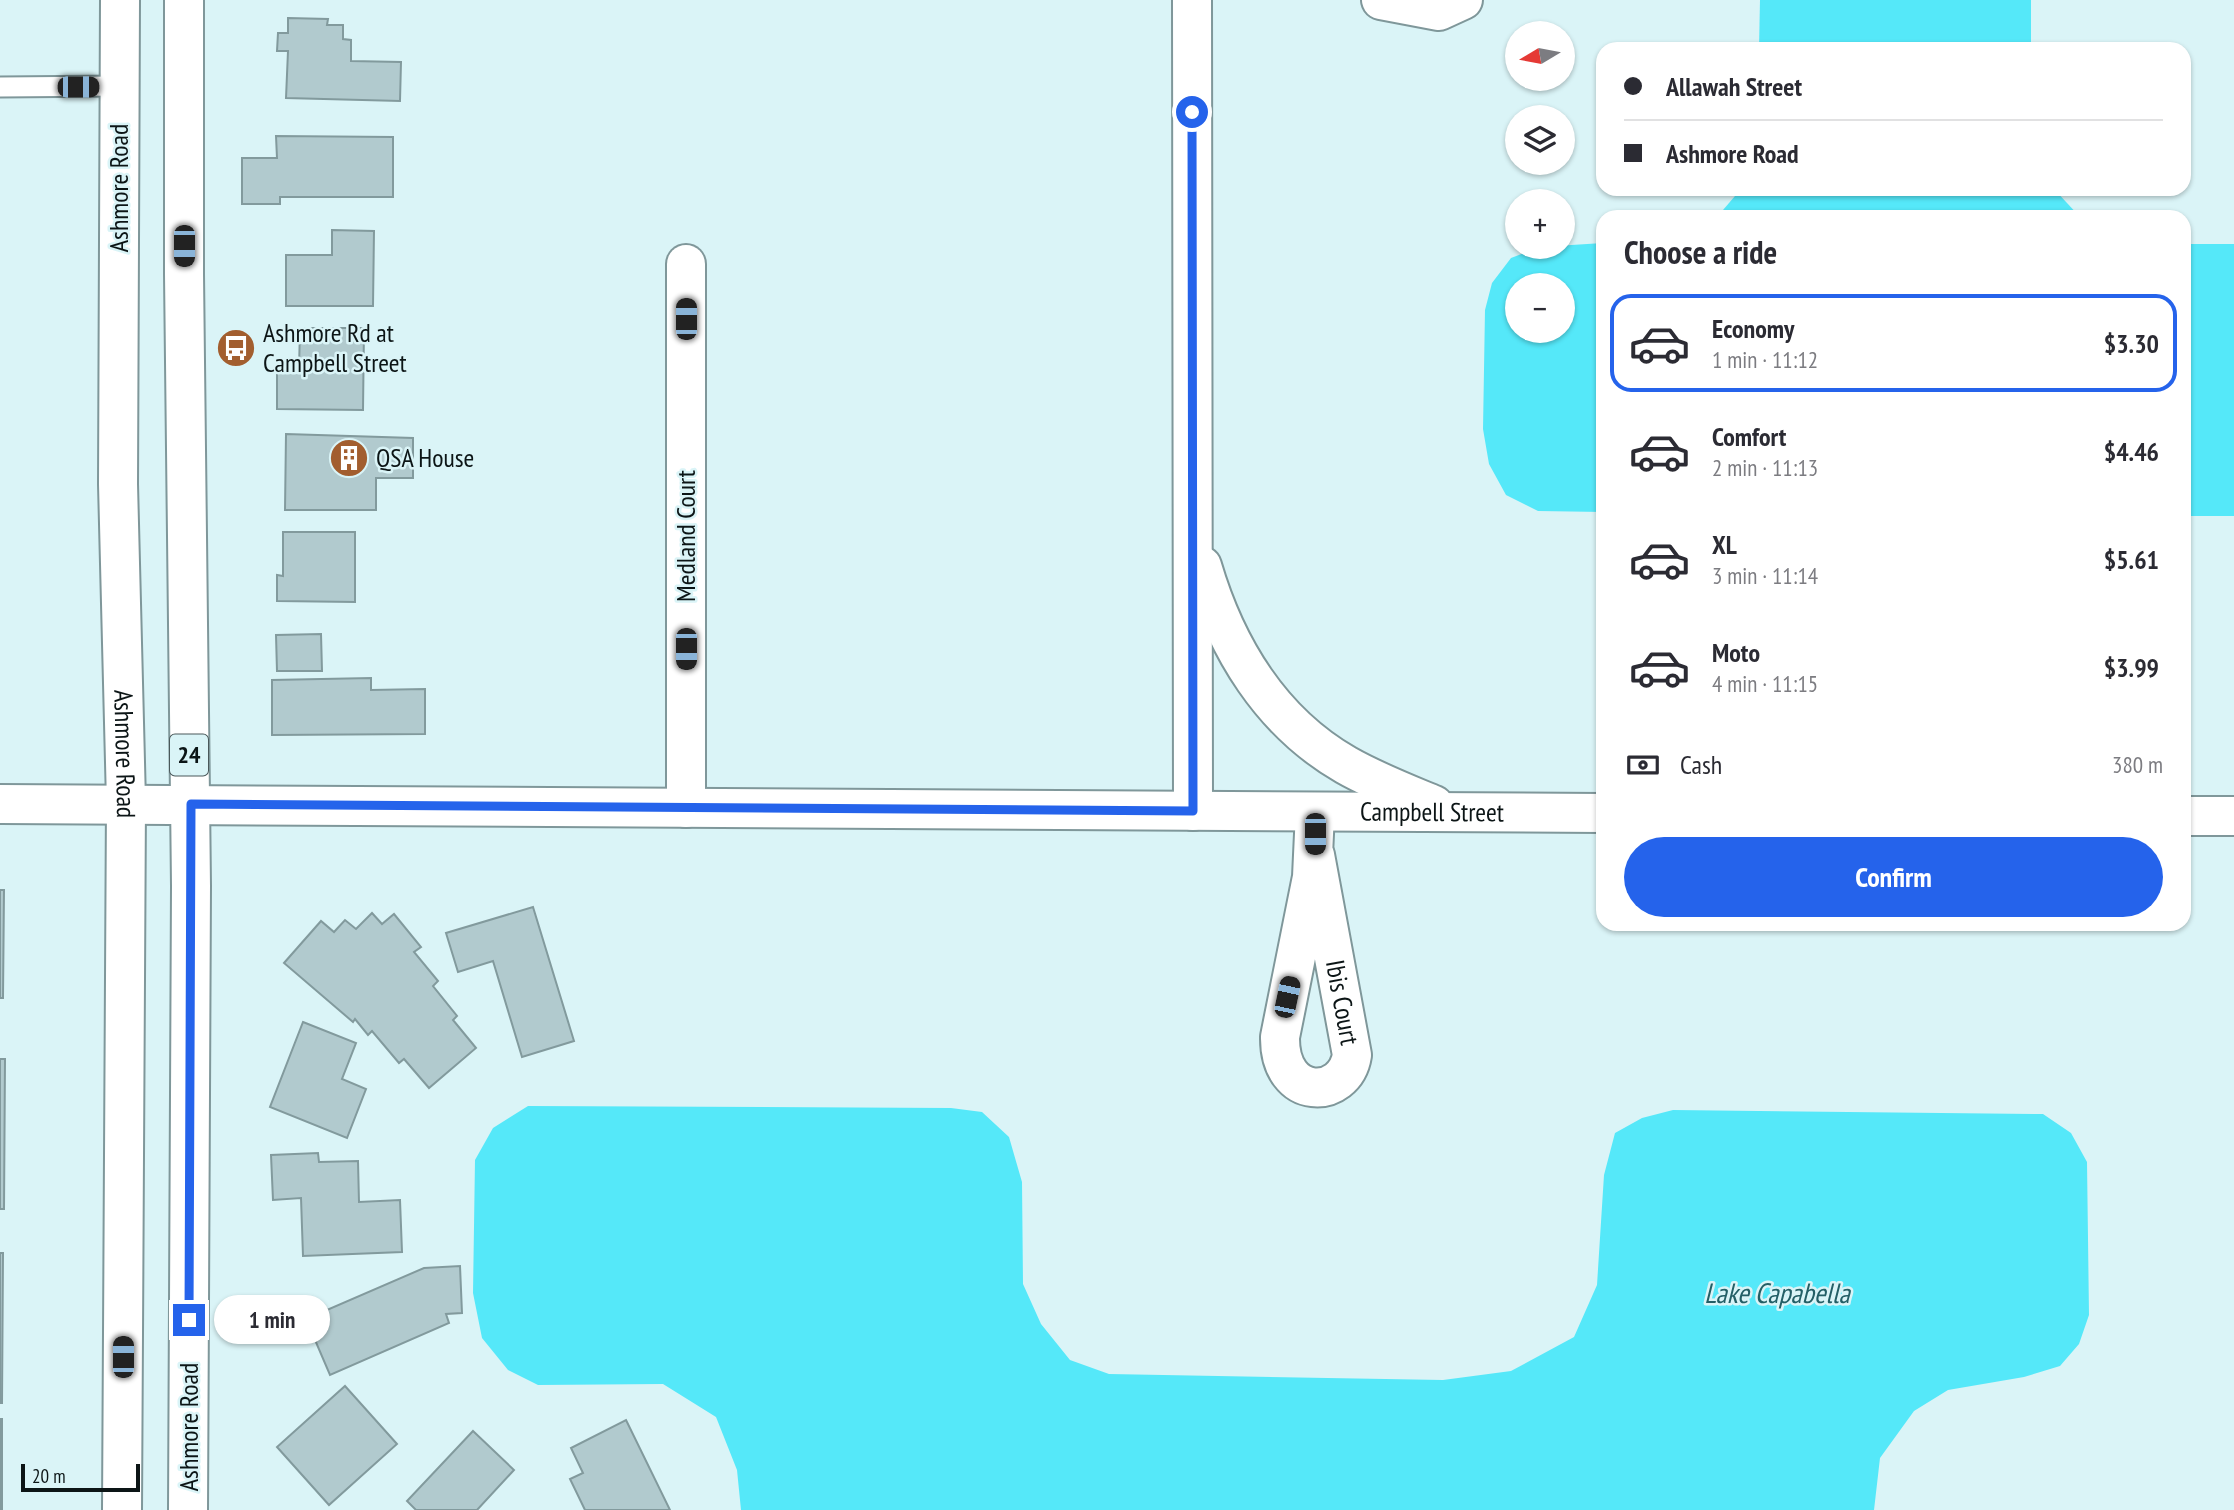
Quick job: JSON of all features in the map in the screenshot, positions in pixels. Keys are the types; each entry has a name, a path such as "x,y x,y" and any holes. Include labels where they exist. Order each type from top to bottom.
{"street":[{"name":"Ashmore Road","path":"120,0 118,484 126,803 122,1510"},
{"name":"Ashmore Road","path":"184,0 184,274 191,804 188,1510"},
{"path":"1192,0 1193,811"},
{"path":"1381,0 1439,10 1463,0"},
{"name":"Medland Court","path":"685,807 687,264"},
{"path":"1193,530 1209,589 1223,626 1247,670 1273,706 1308,739 1346,765 1450,812"},
{"name":"Campbell Street","path":"0,804 1596,813"},
{"name":"Ibis Court","path":"1315,812 1315,855 1352,1055 1349,1067 1338,1079 1311,1087 1295,1082 1286,1071 1281,1057 1280,1037 1315,855"},
{"path":"2191,816 2234,816"}],"lane":[{"path":"0,87 120,86"}],"water":[{"path":"1760,0 2031,0 2031,42 1759,42"},
{"path":"1735,196 2060,196 2074,210 1723,210"},
{"path":"1596,243 1596,512 1538,511 1506,495 1489,464 1483,429 1485,310 1492,283 1510,259 1575,259 1575,245"},
{"path":"2191,244 2234,244 2234,516 2191,516"},
{"name":"Lake Capabella","path":"528,1106 951,1108 982,1112 1009,1137 1022,1182 1023,1284 1041,1324 1070,1360 1109,1374 1443,1380 1511,1371 1574,1337 1597,1285 1604,1175 1615,1133 1642,1118 1673,1110 2043,1114 2071,1133 2087,1162 2089,1315 2079,1344 2060,1366 2024,1377 1948,1390 1914,1411 1880,1458 1874,1510 741,1510 737,1470 716,1417 663,1384 538,1385 508,1370 482,1338 473,1293 475,1160 493,1128"}],"building":[{"path":"288,18 328,19 327,25 343,25 343,39 351,40 351,61 401,62 400,101 286,98 288,51 277,51 278,33 288,33"},
{"path":"276,136 393,137 393,197 280,197 280,204 242,204 242,158 277,158"},
{"path":"332,230 374,231 373,306 286,306 286,255 332,255"},
{"path":"300,328 364,328 363,410 277,409 277,369 299,369"},
{"name":"QSA House","path":"286,434 413,438 413,478 376,478 376,510 285,510"},
{"path":"283,532 355,532 355,602 277,601 277,575 283,576"},
{"path":"321,634 322,671 277,671 276,635"},
{"path":"371,678 371,690 425,689 425,734 272,735 272,680"},
{"path":"0,890 4,890 3,998 0,998"},
{"path":"533,907 574,1041 522,1057 493,961 458,972 446,933"},
{"path":"372,913 382,924 394,914 421,947 414,952 438,981 433,986 457,1016 453,1020 476,1048 429,1088 404,1059 399,1063 372,1031 368,1035 355,1019 353,1022 284,963 321,921 334,932 345,920 356,929"},
{"path":"303,1022 356,1043 342,1079 366,1089 347,1138 270,1107"},
{"path":"0,1059 5,1059 4,1209 0,1209"},
{"path":"318,1153 319,1162 358,1161 359,1202 400,1200 402,1252 303,1256 301,1198 273,1200 271,1155"},
{"path":"0,1253 3,1253 2,1403 0,1403"},
{"path":"460,1266 462,1313 446,1314 449,1323 330,1375 306,1319 424,1268"},
{"path":"345,1386 397,1444 329,1505 277,1447"},
{"path":"2,1419 2,1510 0,1510"},
{"path":"626,1420 670,1510 585,1510 570,1479 583,1473 571,1448"},
{"path":"473,1431 514,1470 477,1510 416,1510 407,1501"}],"place":[{"name":"Ashmore Rd at Campbell Street","path":"236,348"},
{"name":"QSA House","path":"349,458"}],"route":[{"path":"189,1320 191,804 1193,811 1192,112"}]}
